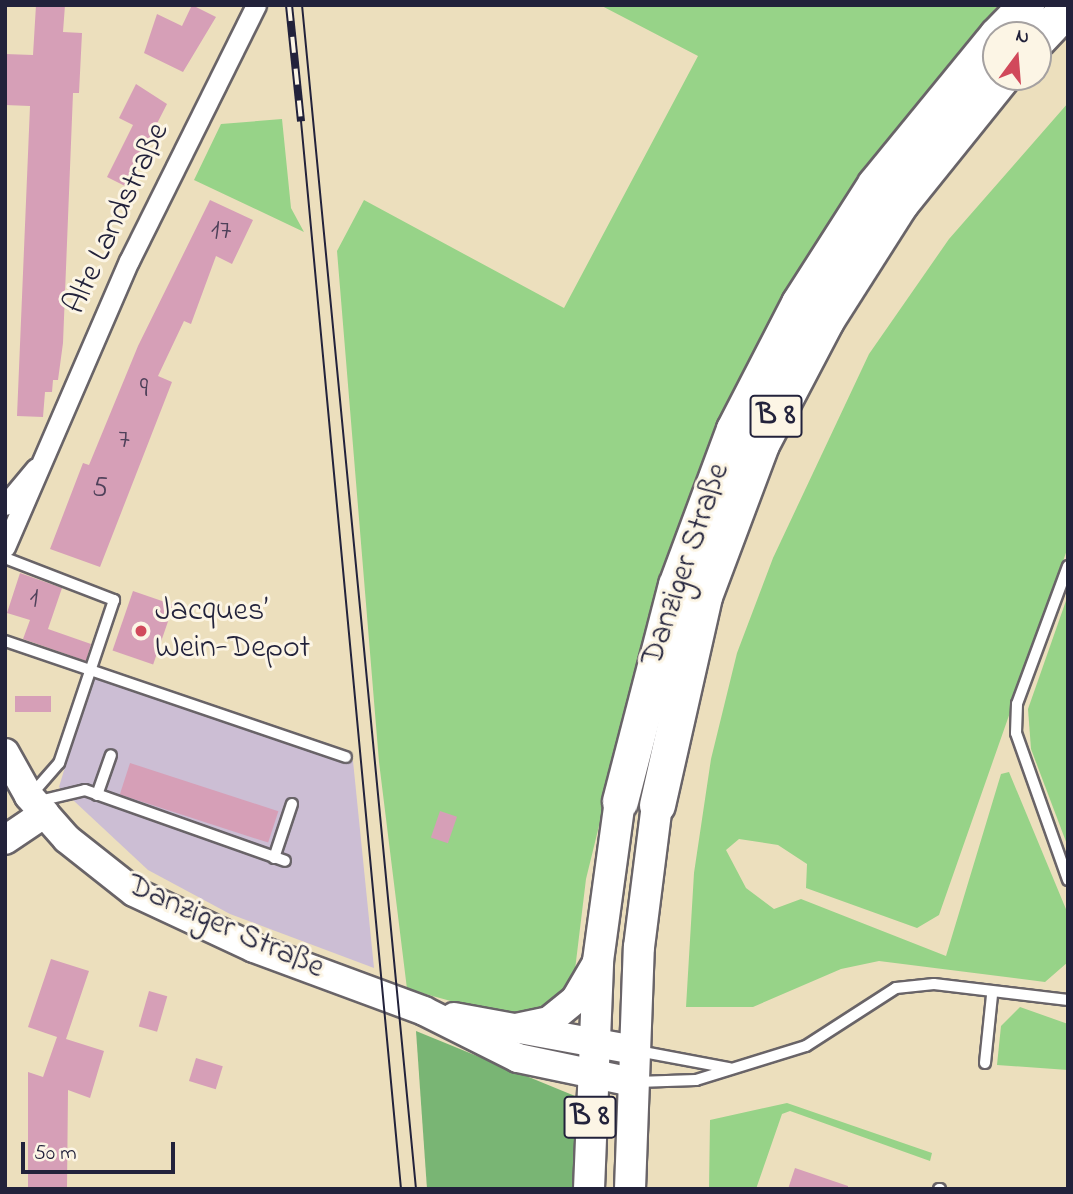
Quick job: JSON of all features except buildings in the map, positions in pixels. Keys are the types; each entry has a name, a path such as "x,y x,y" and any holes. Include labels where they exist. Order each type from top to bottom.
{"highway":[{"name":"Danziger Straße","path":"1011,21 1026,5"},
{"path":"1052,24 1068,7"},
{"name":"Danziger Straße","path":"620,801 676,584 734,429 799,303 875,184 982,54"},
{"name":"Danziger Straße","path":"657,805 701,608 761,444 825,320 900,204 991,91"}],"main road":[{"name":"Danziger Straße","path":"5,753 27,798 88,860 134,892 254,948 425,1011 518,1058 592,1077 632,1082"},
{"path":"5,840 27,798"},
{"name":"Danziger Straße","path":"589,1189 598,961 620,801"},
{"name":"Danziger Straße","path":"630,1189 633,1050 657,805"},
{"path":"510,1028 549,1021 575,1000 598,961"},
{"name":"Danziger Straße","path":"425,1011 593,1046 633,1050"}],"street":[{"name":"Alte Landstraße","path":"5,547 129,261 256,5"},
{"name":"Alte Landstraße","path":"5,505 11,488 42,462"}],"lane":[{"path":"5,558 114,600 59,763 27,798"},
{"path":"1068,566 1017,704 1016,733 1068,880"},
{"path":"5,642 346,757"},
{"path":"97,795 111,755"},
{"path":"27,798 72,791 97,795 280,860 292,804"},
{"path":"632,1082 695,1080 806,1046 896,988 934,984 992,995 1068,1000"},
{"path":"985,1063 992,995"},
{"path":"633,1050 733,1069"}],"shaded area":[{"path":"93,674 353,761 374,968 230,914 148,870 59,787"}],"green space":[{"path":"600,5 998,5 986,21 982,21 982,26 889,145 645,638 586,879 574,978 567,993 542,1015 509,1017 407,989 379,762 337,251 364,200 564,308 698,56"},
{"path":"1068,103 1068,547 939,915 917,928 806,888 807,864 778,845 739,839 726,850 746,888 774,909 801,899 946,956 1001,774 1009,772 1068,914 1068,962 1045,982 879,961 841,969 753,1007 686,1007 694,873 711,759 737,653 773,558 869,354 949,239"},
{"path":"282,119 291,208 304,232 194,180 221,124"},
{"path":"1068,595 1068,847 1031,749 1028,709"},
{"path":"1020,1007 1068,1024 1068,1070 997,1065 1001,1026"},
{"path":"416,1031 575,1096 575,1189 427,1189"},
{"path":"787,1103 932,1153 930,1161 790,1111 782,1114 756,1189 709,1189 710,1120"}],"tram line":[{"path":"302,5 416,1189"},
{"path":"301,121 401,1189"}],"railway":[{"path":"289,5 301,121"}],"place":[{"name":"Jacques’ Wein-Depot","path":"141,631"}]}
